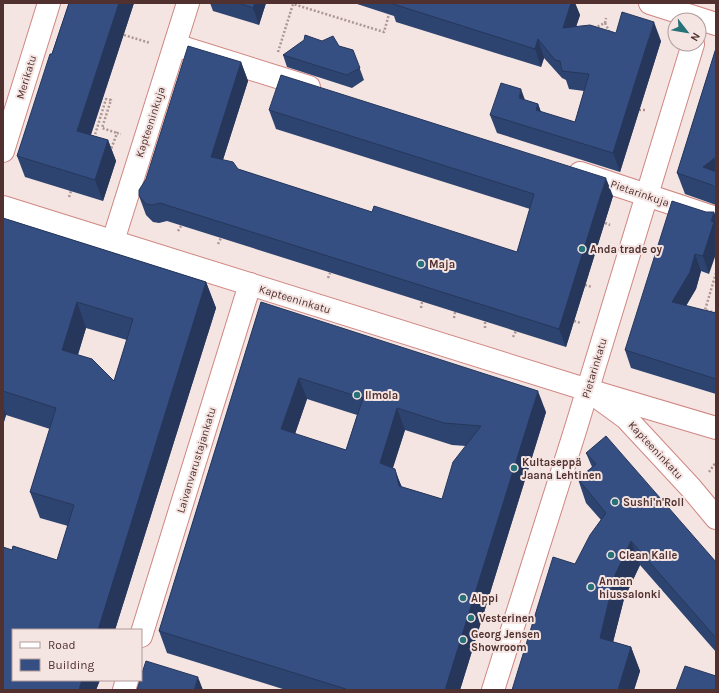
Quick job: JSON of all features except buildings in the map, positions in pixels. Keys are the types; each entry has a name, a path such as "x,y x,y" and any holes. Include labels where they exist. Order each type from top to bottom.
{"street":[{"name":"Merikatu","path":"3,151 49,3"},
{"name":"Kapteeninkuja","path":"112,242 188,3"},
{"path":"650,3 683,12"},
{"path":"175,45 324,92"},
{"name":"Pietarinkatu","path":"493,690 588,390 691,52"},
{"name":"Pietarinkuja","path":"561,167 716,218"},
{"name":"Kapteeninkatu","path":"3,207 588,390 716,428"},
{"name":"Laivanvarustajankatu","path":"142,633 250,284"},
{"name":"Kapteeninkatu","path":"588,390 626,418 716,518"}],"path":[{"path":"277,53 294,4 384,32 389,14"},
{"path":"606,18 605,23 611,35"},
{"path":"592,29 605,23"},
{"path":"124,35 134,38"},
{"path":"93,141 96,122 104,98 110,100 102,128 123,134"},
{"path":"639,110 645,110"},
{"path":"104,151 110,152 117,133"},
{"path":"69,197 71,191"},
{"path":"605,223 610,225"},
{"path":"178,231 181,226"},
{"path":"218,244 221,238"},
{"path":"328,278 330,273"},
{"path":"716,273 705,310 716,313"},
{"path":"585,285 592,287"},
{"path":"421,308 422,302"},
{"path":"454,318 456,312"},
{"path":"574,321 581,323"},
{"path":"485,322 485,328"},
{"path":"513,337 516,332"}],"place":[{"name":"Anda trade oy","path":"582,249"},
{"name":"Maja","path":"421,264"},
{"name":"Ilmola","path":"357,395"},
{"name":"Kultaseppä Jaana Lehtinen","path":"514,468"},
{"name":"Sushi'n'Roll","path":"615,502"},
{"name":"Clean Kalle","path":"611,555"},
{"name":"Annan hiussalonki","path":"591,587"},
{"name":"Alppi","path":"463,598"},
{"name":"Vesterinen","path":"471,618"},
{"name":"Georg Jensen Showroom","path":"463,640"}]}
